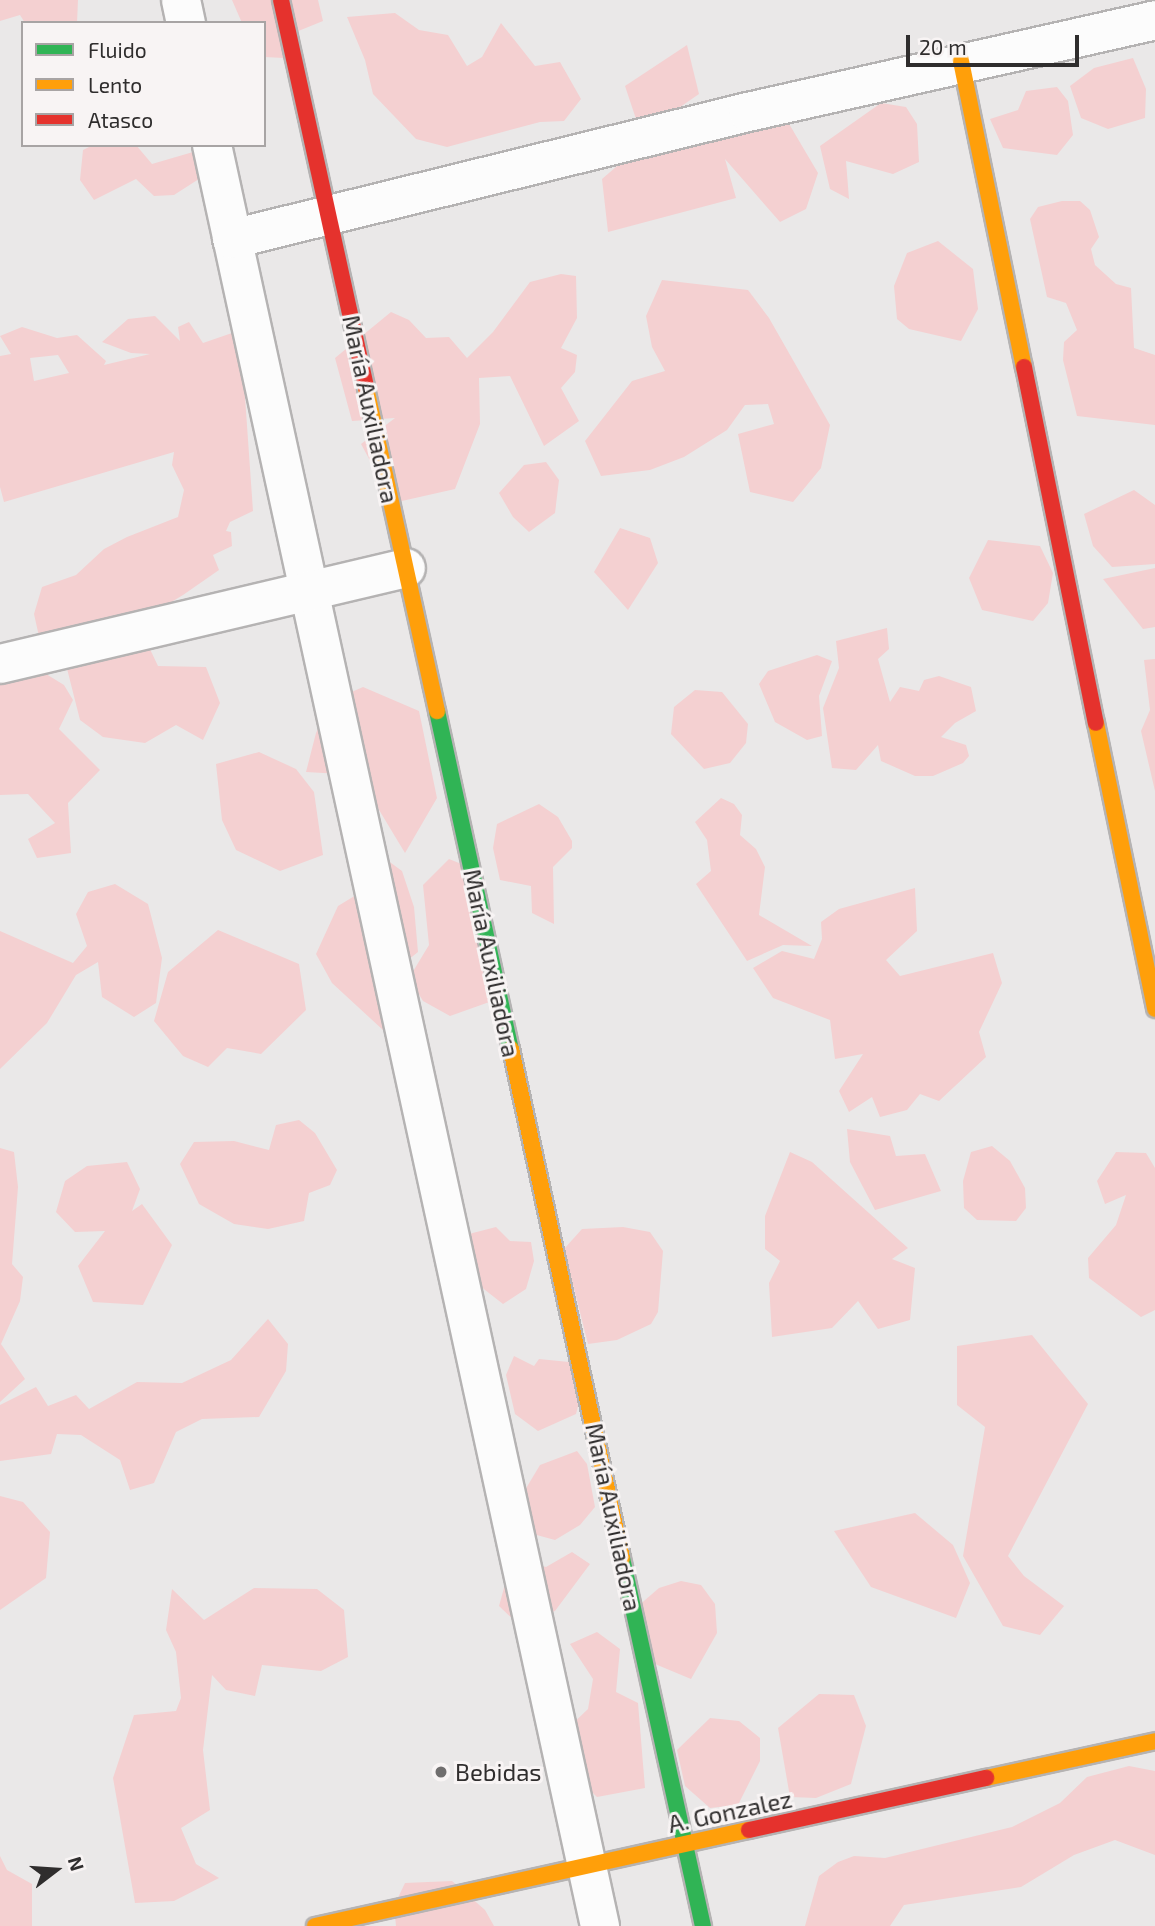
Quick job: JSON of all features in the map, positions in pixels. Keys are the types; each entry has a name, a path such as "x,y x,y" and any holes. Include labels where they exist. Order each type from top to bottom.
{"street":[{"path":"181,0 186,21"},
{"name":"María Auxiliadora","path":"281,0 703,1926"},
{"path":"232,239 961,61 1155,20"},
{"path":"961,61 1155,1009"},
{"path":"212,147 600,1926"},
{"path":"0,664 406,568"},
{"name":"A. Gonzalez","path":"315,1926 1155,1741"}],"shaded area":[{"path":"0,0 78,0 77,21 24,21 20,15 0,21"},
{"path":"232,0 318,0 323,21 291,34 284,58 266,57 266,21 241,21"},
{"path":"395,13 419,30 448,35 467,66 482,57 501,23 535,66 560,62 581,99 564,121 540,122 447,147 416,139 373,94 365,60 347,17"},
{"path":"687,45 699,94 641,134 625,86"},
{"path":"1133,58 1146,89 1145,118 1108,129 1081,118 1070,86 1094,68"},
{"path":"1057,87 1068,101 1073,135 1057,155 1003,148 990,119 1018,110 1026,91"},
{"path":"881,103 906,107 917,124 919,162 893,174 846,161 849,199 830,189 820,146"},
{"path":"785,117 818,173 806,209 780,222 725,159 736,198 608,232 602,179 659,130"},
{"path":"89,147 138,147 152,164 193,152 202,177 174,195 154,196 136,179 94,200 80,180 83,150"},
{"path":"1062,201 1080,201 1090,210 1099,237 1091,249 1095,265 1116,284 1131,288 1134,348 1155,355 1155,425 1077,416 1063,360 1064,342 1077,330 1066,303 1047,297 1030,219 1038,207"},
{"path":"938,241 973,269 978,309 961,341 909,329 897,319 894,286 907,253"},
{"path":"561,274 576,276 577,318 561,348 577,355 575,372 561,388 579,421 544,446 510,376 479,378 480,424 455,489 393,503 361,444 395,418 352,421 335,358 391,312 409,320 426,338 449,337 467,358 493,332 530,282"},
{"path":"662,280 748,290 769,318 830,425 821,468 793,502 750,492 738,434 774,424 768,404 745,405 727,430 684,457 650,470 601,476 585,441 632,381 665,371 652,347 646,316"},
{"path":"155,316 180,341 178,327 189,322 203,343 232,333 242,354 253,511 230,522 226,531 231,532 232,546 213,555 219,570 183,595 125,630 107,618 70,634 148,645 158,666 206,667 220,703 203,740 176,725 145,743 103,737 80,720 60,641 40,641 34,614 42,587 76,575 104,549 127,537 178,517 184,490 172,465 174,452 4,502 0,487 0,356 11,354 0,336 22,327 57,338 77,335 106,361 104,365 150,354 131,353 102,342 128,319","holes":["58,355 69,373 34,381 30,358"]},
{"path":"546,462 559,480 555,513 529,532 513,517 499,493 524,465"},
{"path":"1134,490 1155,505 1155,564 1112,567 1093,546 1084,514"},
{"path":"620,528 650,538 658,563 628,610 594,572"},
{"path":"988,540 1040,546 1053,573 1048,603 1033,621 982,610 969,578"},
{"path":"1155,568 1155,627 1143,629 1103,579"},
{"path":"887,628 889,649 878,659 890,702 900,687 919,691 924,680 939,676 971,687 976,711 955,723 941,737 966,745 969,756 963,763 933,776 915,776 881,761 878,745 856,770 832,768 823,708 839,668 836,641"},
{"path":"7,650 64,685 73,700 59,729 100,770 68,803 71,853 37,858 28,839 55,823 28,794 0,795 0,653"},
{"path":"817,655 832,661 819,696 822,736 807,740 775,722 759,684 768,671"},
{"path":"1155,659 1155,791 1141,731 1150,710 1144,660"},
{"path":"363,687 419,711 437,798 405,853 358,775 306,772 316,733 331,701"},
{"path":"695,690 722,692 748,724 746,743 730,763 704,769 671,734 674,707"},
{"path":"259,752 296,769 314,792 323,855 280,871 236,850 222,820 216,764"},
{"path":"721,798 734,804 742,815 740,835 756,849 765,867 759,915 812,946 783,945 747,961 696,884 711,871 707,840 695,822"},
{"path":"539,804 558,817 572,841 572,848 553,867 554,924 532,913 531,886 500,880 493,848 497,824"},
{"path":"449,859 469,867 495,1000 450,1016 423,1001 409,978 429,945 423,885"},
{"path":"387,860 402,871 414,907 418,952 403,964 403,1005 383,1030 332,983 316,954 338,906 361,892"},
{"path":"115,884 148,904 162,958 156,1003 134,1017 102,997 98,962 76,975 47,1023 0,1069 0,931 73,963 87,946 76,914 88,892"},
{"path":"915,888 917,931 886,960 900,976 993,953 1002,983 979,1032 986,1057 939,1101 920,1094 907,1110 880,1117 872,1097 849,1112 839,1091 863,1054 835,1059 830,1020 773,998 753,968 782,951 814,959 822,939 821,922 839,909"},
{"path":"218,930 299,964 306,1010 261,1054 227,1048 208,1067 183,1056 154,1021 168,972"},
{"path":"299,1120 315,1133 337,1170 330,1185 309,1193 304,1221 268,1229 234,1224 199,1204 180,1164 194,1142 234,1141 269,1150 276,1125"},
{"path":"847,1129 890,1136 896,1156 925,1154 941,1191 875,1210 850,1162"},
{"path":"992,1146 1010,1161 1025,1188 1026,1208 1016,1221 977,1220 964,1208 963,1181 971,1152"},
{"path":"0,1148 14,1152 18,1187 12,1264 23,1277 20,1301 1,1344 25,1379 0,1402"},
{"path":"790,1152 812,1162 908,1248 892,1259 915,1268 910,1320 878,1329 858,1301 832,1328 772,1337 769,1283 780,1261 765,1249 765,1216"},
{"path":"1116,1152 1146,1153 1155,1168 1155,1310 1141,1317 1089,1278 1088,1258 1116,1225 1126,1195 1105,1204 1097,1181"},
{"path":"127,1162 140,1189 132,1211 142,1204 172,1245 143,1305 93,1302 78,1266 105,1231 75,1232 56,1212 65,1181 87,1166"},
{"path":"496,1227 510,1241 531,1242 534,1261 526,1289 503,1304 471,1279 465,1235"},
{"path":"623,1227 650,1232 663,1251 658,1312 651,1324 617,1340 588,1344 564,1249 582,1229"},
{"path":"268,1319 288,1344 286,1371 259,1417 202,1419 176,1432 154,1483 130,1490 120,1460 81,1435 57,1434 51,1454 0,1461 0,1405 36,1387 48,1406 76,1395 89,1409 137,1382 182,1383 231,1360"},
{"path":"1032,1335 1088,1404 1008,1556 1024,1576 1064,1606 1040,1635 1003,1626 963,1556 985,1427 957,1405 957,1346"},
{"path":"514,1356 534,1366 539,1359 589,1364 576,1414 538,1431 515,1414 506,1375"},
{"path":"577,1451 587,1464 595,1507 580,1525 555,1540 533,1534 522,1495 540,1465"},
{"path":"0,1496 23,1502 50,1532 46,1578 0,1610"},
{"path":"915,1513 953,1545 970,1583 956,1618 871,1587 834,1531"},
{"path":"572,1552 590,1564 555,1611 518,1624 499,1606 512,1559 546,1567"},
{"path":"681,1581 701,1585 715,1604 717,1633 691,1679 655,1664 630,1613 659,1588"},
{"path":"254,1588 317,1589 344,1610 348,1657 321,1671 262,1665 255,1696 226,1690 212,1675 203,1750 210,1810 181,1828 196,1864 219,1878 174,1901 135,1903 113,1778 134,1715 176,1711 181,1698 176,1652 166,1630 172,1589 204,1620"},
{"path":"597,1632 620,1649 616,1692 638,1703 645,1788 597,1797 570,1771 565,1731 588,1709 593,1679 570,1644"},
{"path":"819,1694 854,1695 866,1726 851,1784 816,1798 790,1797 778,1728"},
{"path":"710,1718 739,1721 760,1738 760,1761 738,1805 710,1808 685,1786 677,1750"},
{"path":"1129,1766 1155,1771 1155,1855 1115,1840 1074,1855 1021,1887 904,1905 890,1926 805,1926 819,1876 838,1862 854,1856 885,1858 1012,1827 1060,1803 1087,1777"},
{"path":"0,1856 7,1870 32,1884 32,1926 0,1926"},
{"path":"452,1881 485,1910 494,1926 396,1926 394,1906 405,1883"}],"traffic: fast":[{"path":"437,711 511,1049"},
{"path":"622,1558 703,1926"}],"traffic: slow":[{"path":"961,61 1024,367"},
{"path":"366,388 437,711"},
{"path":"1096,723 1155,1009"},
{"path":"511,1049 622,1558"},
{"path":"986,1778 1155,1741"},
{"path":"315,1926 749,1830"}],"traffic: jam":[{"path":"281,0 366,388"},
{"path":"1024,367 1096,723"},
{"path":"749,1830 986,1778"}],"place":[{"name":"Bebidas","path":"441,1772"}]}
